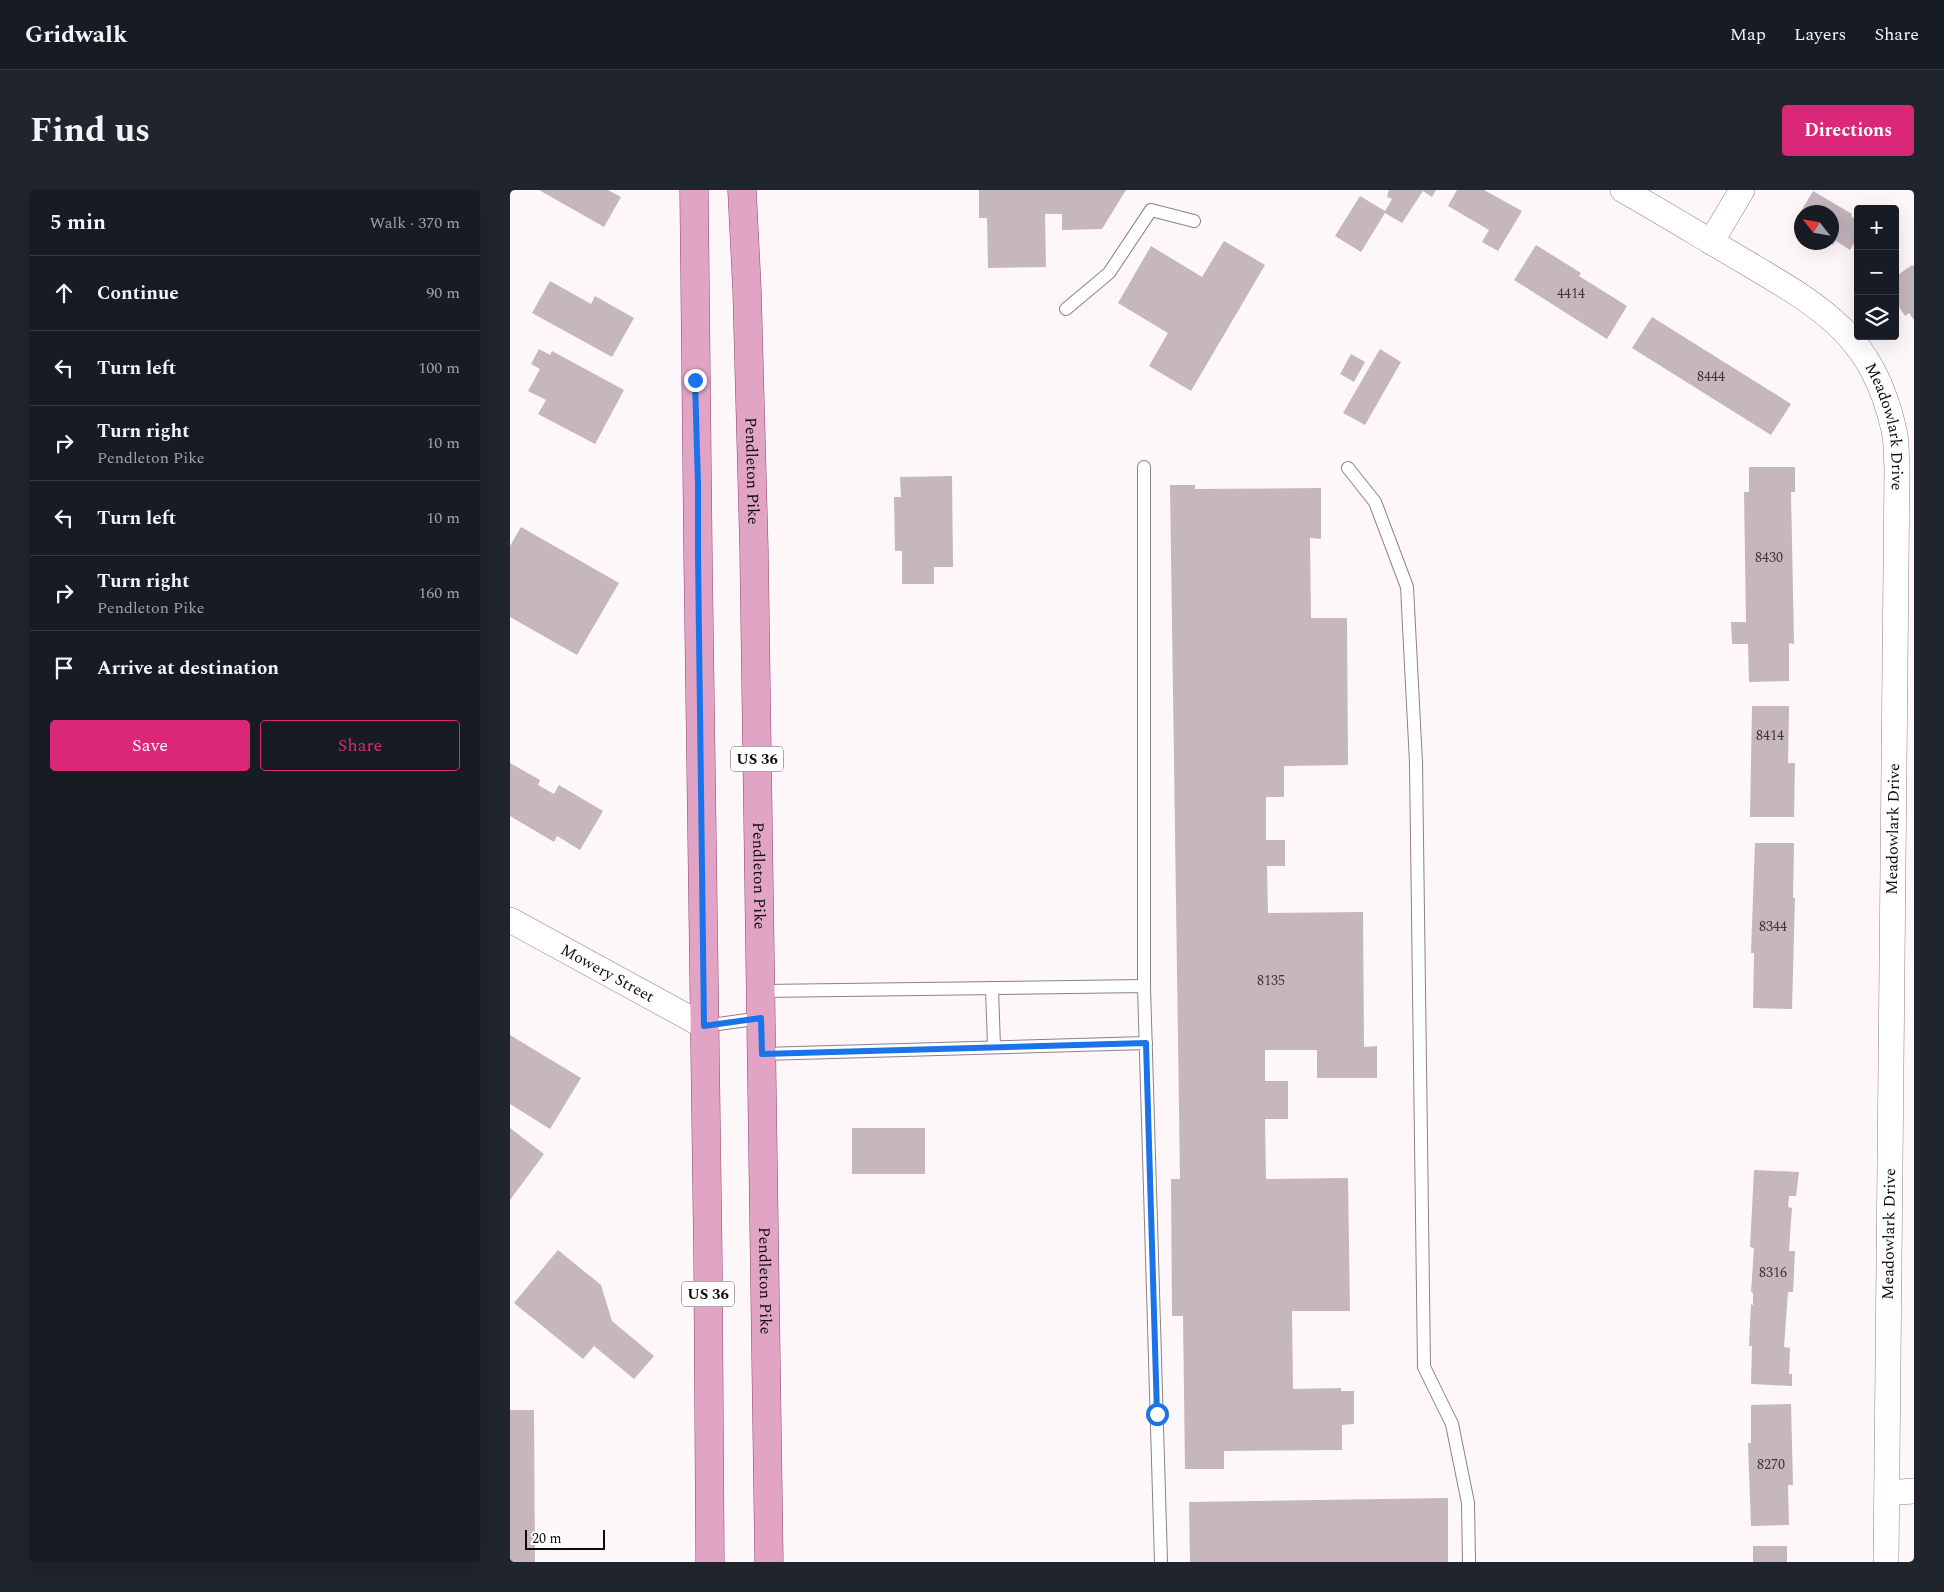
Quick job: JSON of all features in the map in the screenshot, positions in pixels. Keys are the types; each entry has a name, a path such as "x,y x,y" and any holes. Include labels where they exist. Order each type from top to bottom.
{"main road":[{"name":"US 36","path":"694,190 710,1562"},
{"name":"Pendleton Pike","path":"742,190 755,560 769,1562"}],"street":[{"name":"Meadowlark Drive","path":"1624,190 1818,306 1836,322 1861,351 1888,406 1894,431 1897,468 1905,496 1904,830 1886,1562"},
{"path":"1711,242 1742,190"},
{"name":"Mowery Street","path":"510,920 704,1026"},
{"path":"1887,1493 1914,1491"}],"lane":[{"path":"1066,309 1109,273 1151,210 1194,221"},
{"path":"1144,467 1144,986 1161,1562"},
{"path":"1348,468 1375,502 1407,587 1416,763 1424,1366 1452,1424 1468,1503 1469,1562"},
{"path":"761,991 1144,986"},
{"path":"992,988 994,1048"},
{"path":"704,1026 761,1018"},
{"path":"762,1054 1146,1043"}],"building":[{"path":"539,190 608,190 621,197 604,227"},
{"path":"979,190 1126,190 1102,229 1062,230 1062,214 1045,214 1046,267 988,268 987,218 979,218"},
{"path":"1389,190 1436,190 1432,197 1423,191 1402,223 1385,213 1361,252 1335,236 1360,196 1385,211 1392,199 1387,197"},
{"path":"1457,190 1484,190 1522,211 1498,251 1482,242 1489,230 1448,206"},
{"path":"1813,191 1837,205 1805,205"},
{"path":"1839,206 1852,214 1851,216 1854,218 1854,244 1850,250 1839,243"},
{"path":"1224,241 1265,265 1191,391 1149,366 1168,333 1118,303 1151,246 1202,277"},
{"path":"1536,245 1581,273 1579,276 1627,306 1607,339 1514,280"},
{"path":"1912,265 1914,266 1914,320 1909,313 1905,316 1899,307 1899,274"},
{"path":"550,281 591,304 595,296 634,318 612,357 532,313"},
{"path":"1652,317 1791,404 1771,435 1632,348"},
{"path":"539,349 550,355 552,351 624,390 595,444 538,414 546,400 528,391 540,369 531,364"},
{"path":"1380,349 1401,362 1365,425 1343,413"},
{"path":"1351,354 1365,362 1354,382 1340,374"},
{"path":"1749,467 1795,467 1795,492 1791,492 1794,644 1789,643 1789,681 1749,682 1748,644 1732,644 1731,622 1746,622 1744,492 1749,492"},
{"path":"952,476 953,567 934,567 934,584 902,584 902,551 895,551 894,497 901,497 900,477"},
{"path":"1170,485 1195,485 1195,489 1321,488 1321,539 1310,538 1311,618 1347,618 1348,765 1284,766 1284,797 1266,797 1266,840 1285,840 1285,866 1267,866 1268,913 1363,912 1364,1047 1377,1046 1377,1078 1317,1078 1317,1050 1265,1050 1265,1081 1288,1081 1288,1119 1265,1119 1266,1179 1348,1178 1350,1311 1292,1311 1293,1389 1341,1388 1341,1391 1354,1391 1354,1424 1342,1425 1342,1450 1224,1451 1224,1469 1185,1469 1183,1316 1172,1316 1171,1179 1180,1179"},
{"path":"521,527 619,583 577,655 510,617 510,546"},
{"path":"1752,706 1789,706 1788,763 1795,763 1794,817 1750,817"},
{"path":"510,763 540,780 538,785 554,794 559,785 603,811 580,850 557,836 554,842 510,816"},
{"path":"1755,843 1794,843 1793,898 1795,898 1792,1009 1753,1008 1754,953 1751,953"},
{"path":"510,1035 581,1078 550,1129 510,1104"},
{"path":"510,1128 544,1154 510,1200"},
{"path":"852,1128 925,1128 925,1174 852,1174"},
{"path":"1754,1170 1799,1172 1796,1196 1789,1196 1788,1207 1792,1208 1789,1251 1795,1251 1793,1292 1788,1292 1784,1347 1790,1348 1789,1374 1792,1374 1792,1386 1751,1384 1752,1346 1749,1346 1751,1304 1753,1305 1753,1293 1751,1292 1754,1248 1750,1247"},
{"path":"558,1250 601,1285 612,1321 654,1356 634,1379 594,1346 583,1359 514,1303"},
{"path":"1791,1404 1793,1485 1788,1485 1789,1525 1751,1526 1748,1443 1751,1443 1751,1405"},
{"path":"510,1410 534,1410 535,1562 510,1562"},
{"path":"1448,1498 1448,1562 1190,1562 1189,1502"},
{"path":"1753,1546 1787,1546 1787,1562 1753,1562"}],"route":[{"path":"695,380 698,485 704,1026 761,1018 762,1054 1146,1043 1157,1414"}]}
